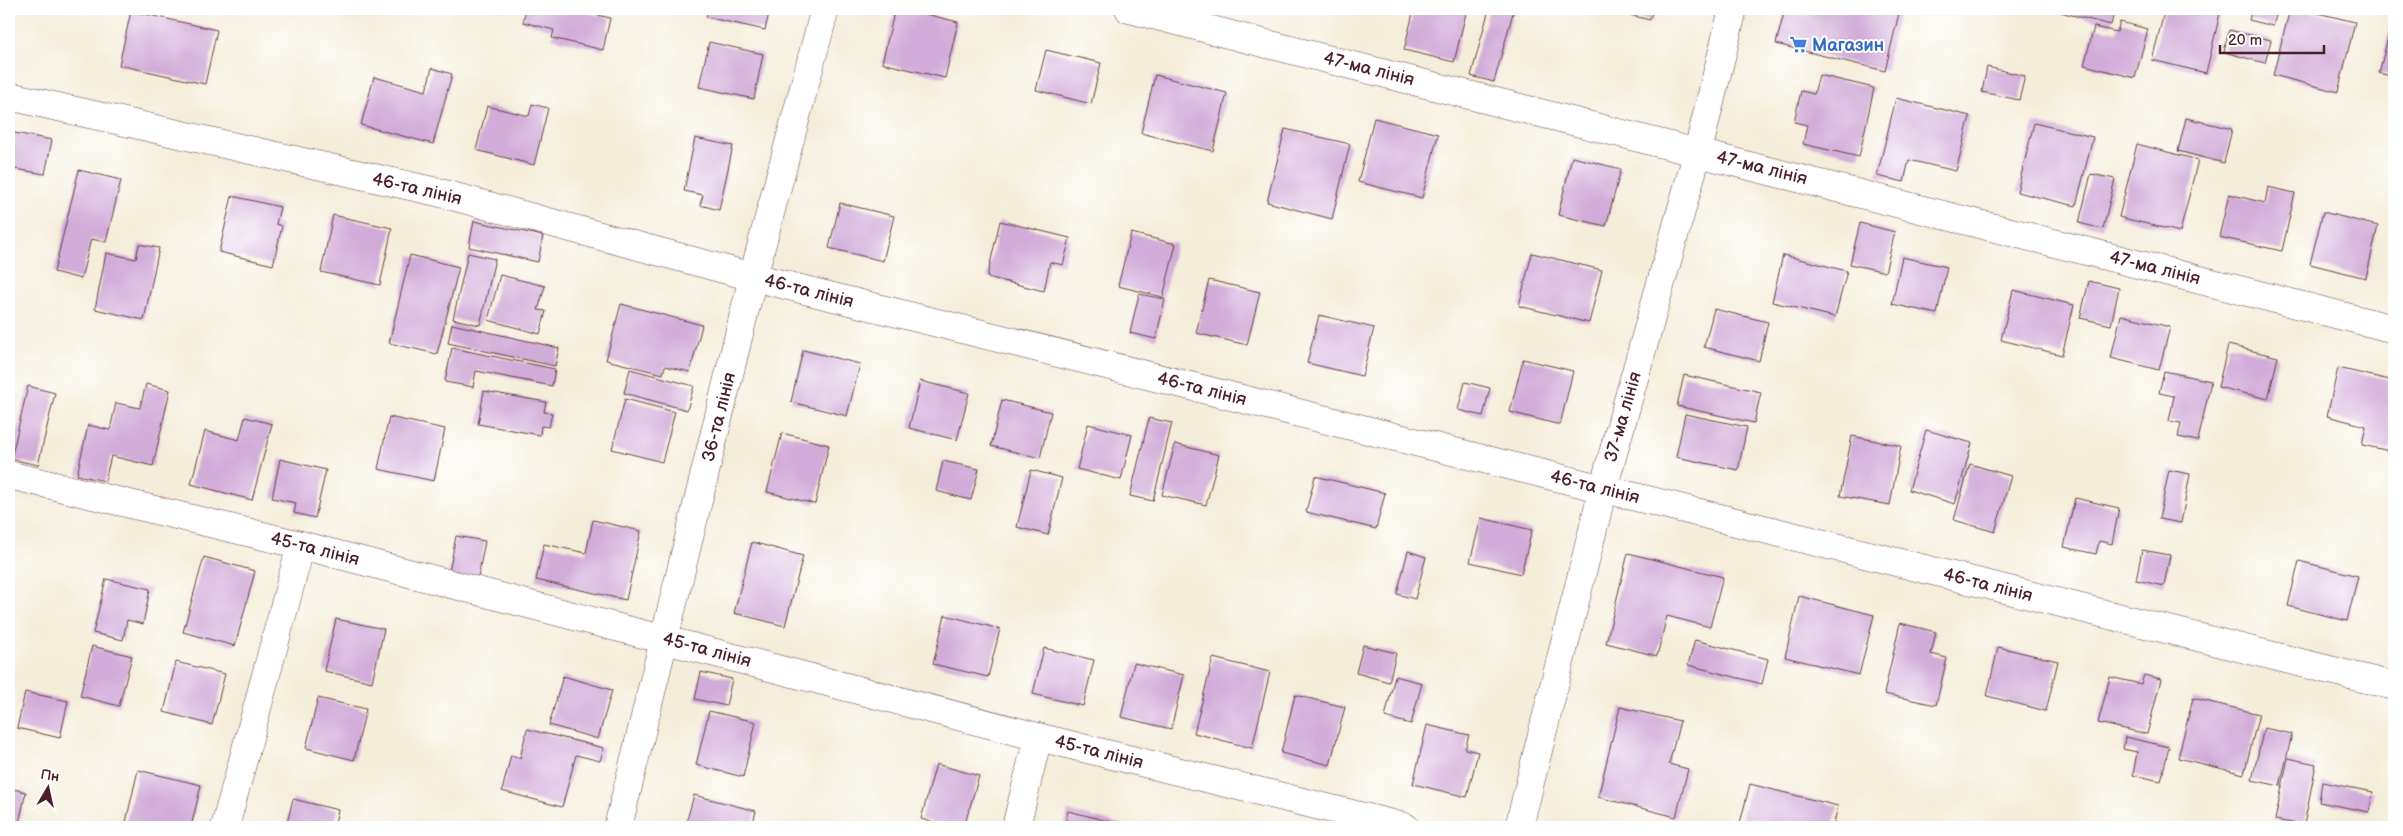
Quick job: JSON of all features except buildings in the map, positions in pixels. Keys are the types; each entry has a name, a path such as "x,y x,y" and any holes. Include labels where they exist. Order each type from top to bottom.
{"street":[{"name":"36-та лінія","path":"618,827 753,277 826,9"},
{"name":"47-ма лінія","path":"1130,9 1698,151 2394,329"},
{"name":"37-ма лінія","path":"1519,827 1603,489 1698,151 1733,9"},
{"name":"46-та лінія","path":"9,96 437,192 753,277 2394,686"},
{"name":"45-та лінія","path":"9,475 301,545 1038,737 1405,827"},
{"path":"225,827 301,545"},
{"path":"1016,827 1038,737"}],"place":[{"name":"Магазин","path":"1798,45"}]}
